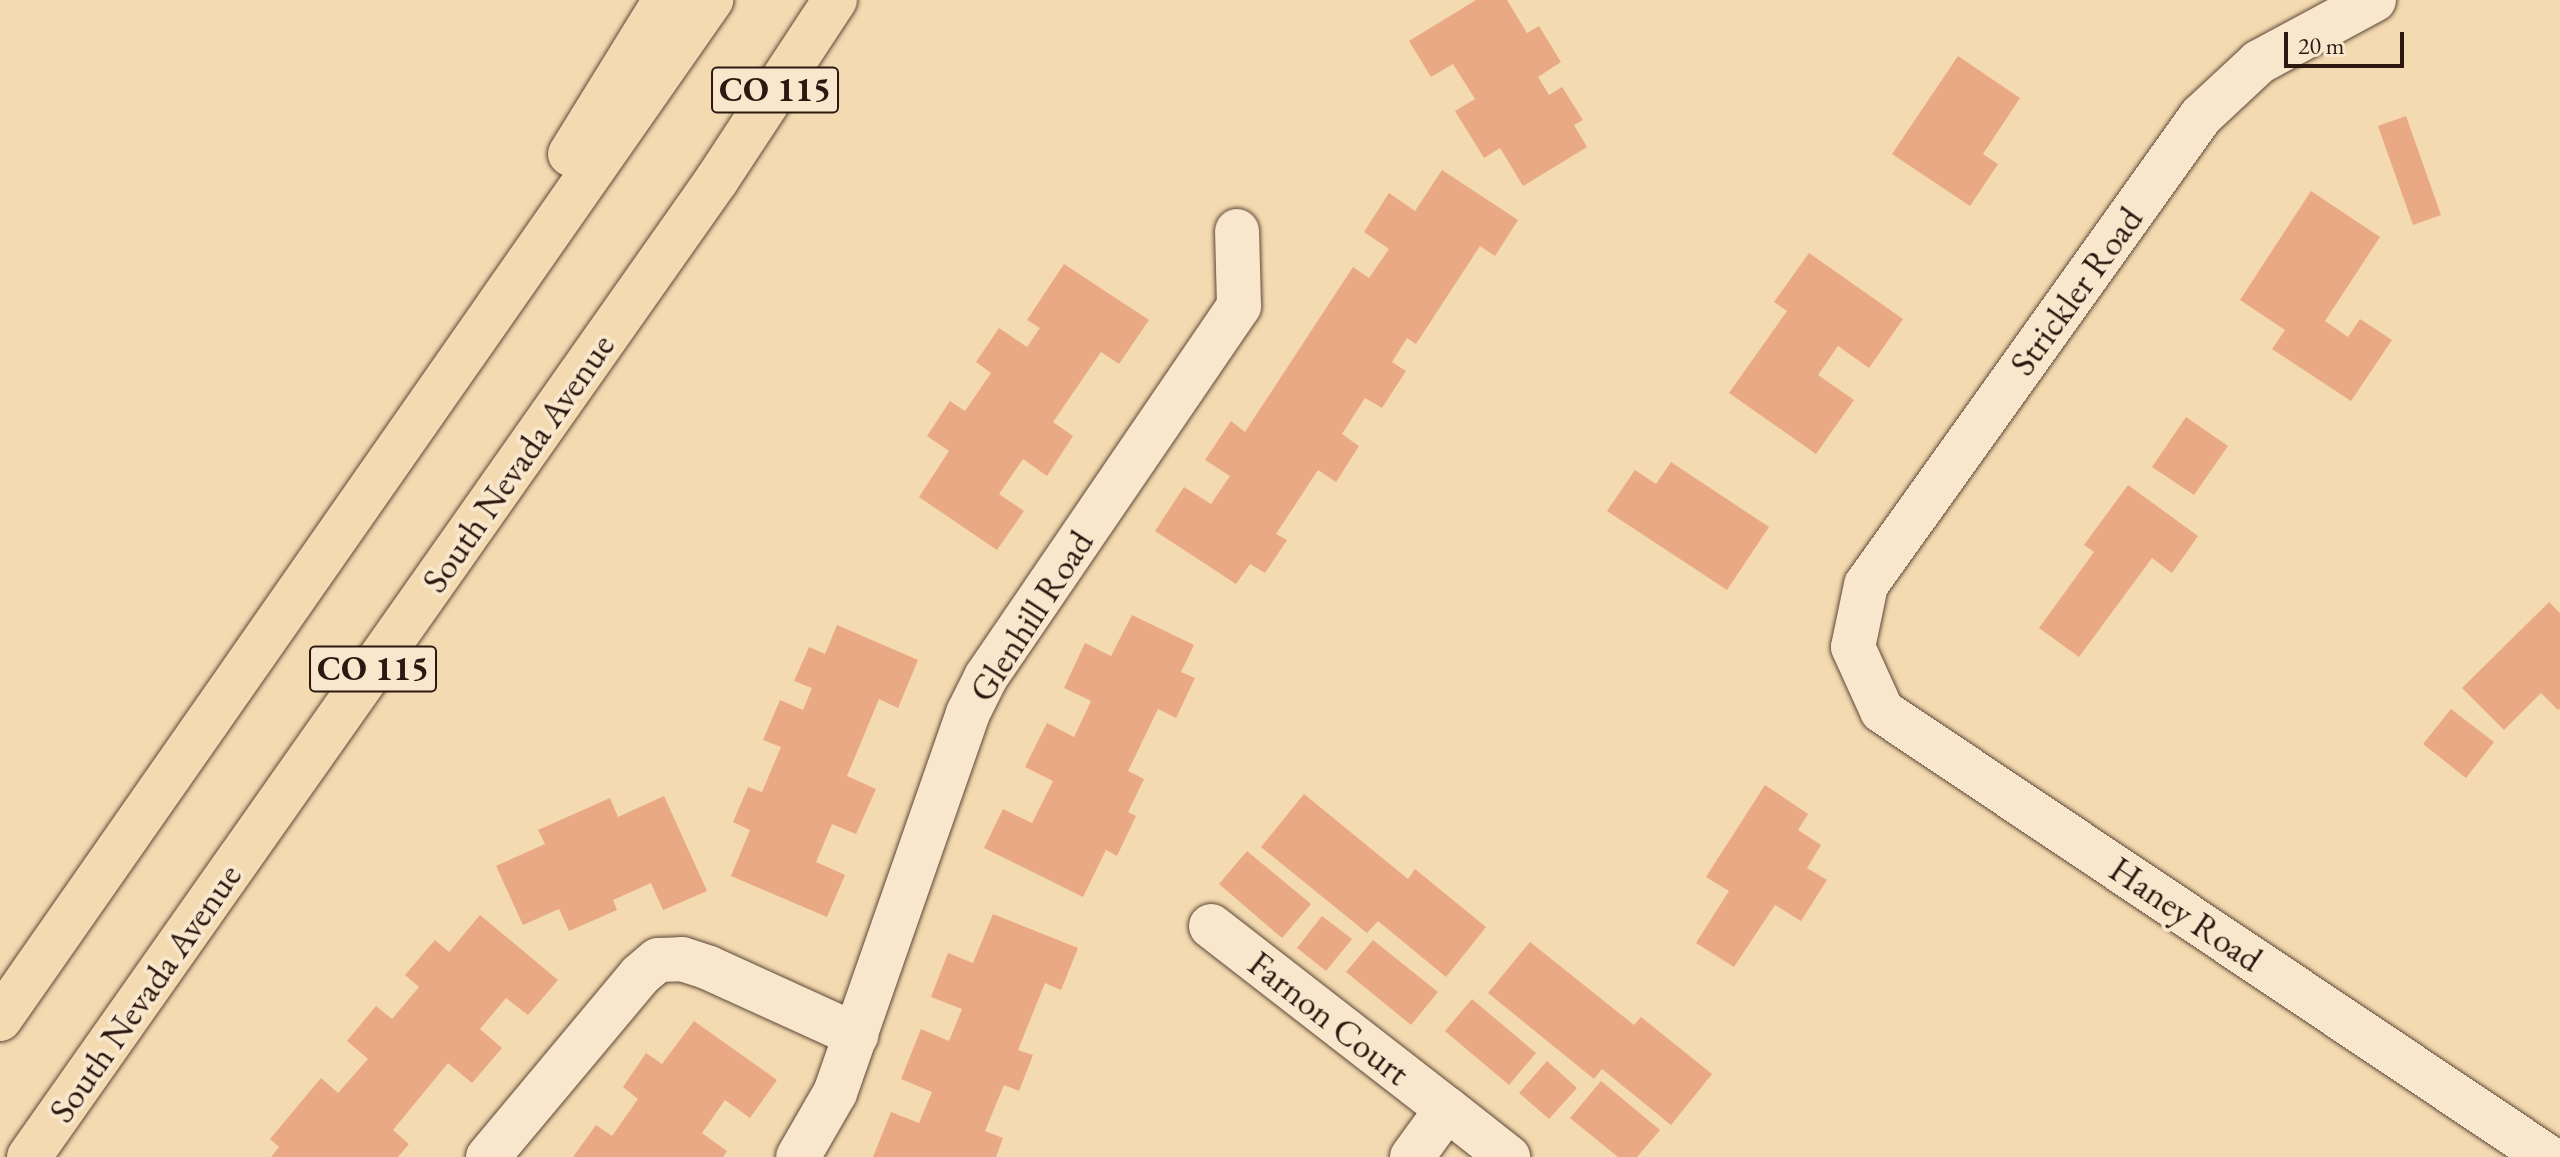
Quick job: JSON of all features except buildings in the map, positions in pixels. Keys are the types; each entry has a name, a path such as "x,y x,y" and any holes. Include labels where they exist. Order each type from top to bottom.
{"highway":[{"path":"323,559 665,0"},
{"name":"CO 115","path":"0,1019 711,0"},
{"name":"South Nevada Avenue","path":"29,1157 716,181 835,0"},
{"path":"716,181 866,0"}],"street":[{"name":"Strickler Road","path":"1853,647 1866,585 2201,116 2259,62 2374,0"},
{"name":"Glenhill Road","path":"798,1157 835,1093 968,713 986,677 1239,306 1237,231"},
{"name":"Haney Road","path":"1853,647 1882,711 2548,1157"},
{"name":"Farnon Court","path":"1211,926 1508,1157"},
{"path":"488,1157 640,975 658,960 682,959 709,968 856,1035"},
{"name":"Farnon Court","path":"1412,1157 1447,1109"}]}
